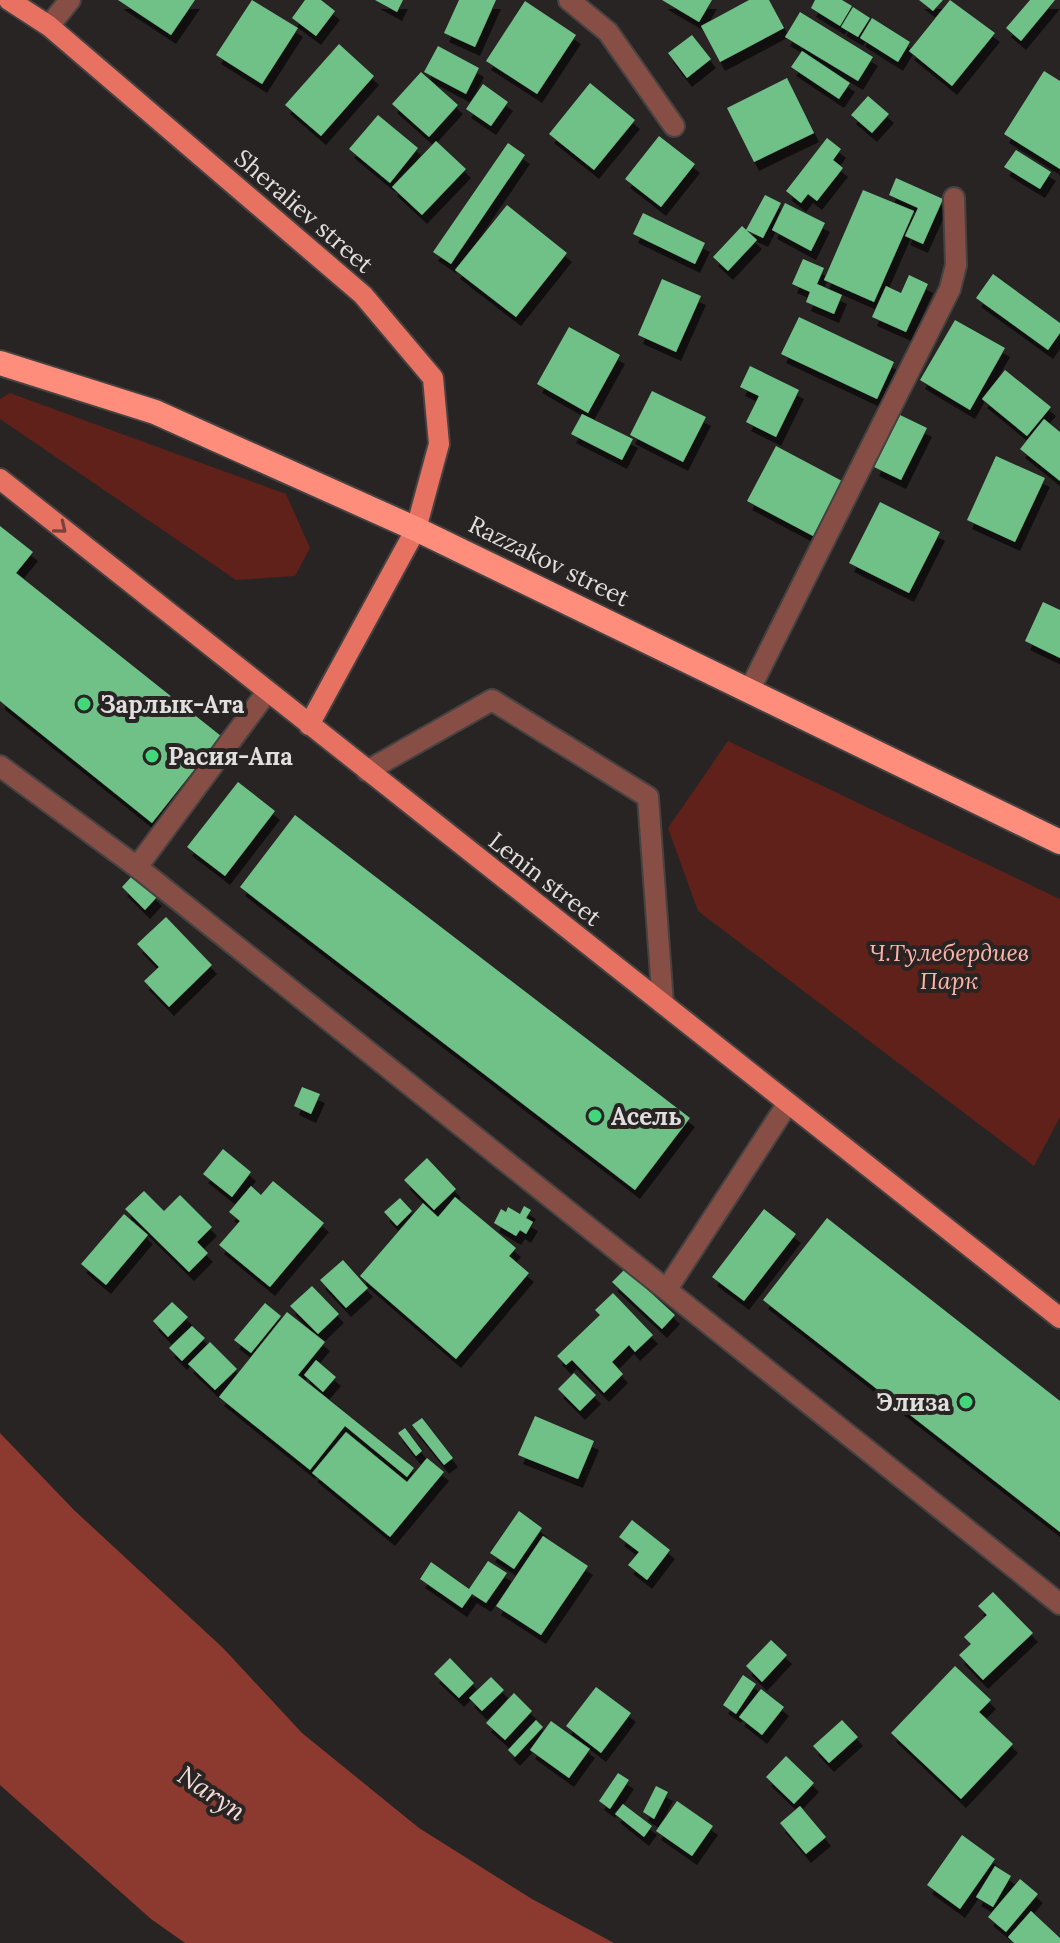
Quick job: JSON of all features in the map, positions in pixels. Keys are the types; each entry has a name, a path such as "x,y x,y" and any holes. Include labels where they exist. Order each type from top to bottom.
{"highway":[{"name":"Razzakov street","path":"0,363 155,412 416,529 1060,842"}],"main road":[{"name":"Sheraliev street","path":"9,0 49,26 363,295 433,378 439,444 416,529 309,725"},
{"name":"Lenin street","path":"0,479 1060,1318"}],"street":[{"path":"49,26 70,0"},
{"path":"569,0 608,32 674,126"},
{"path":"750,689 950,289 956,265 954,198"},
{"path":"137,867 267,692"},
{"path":"367,771 492,700 648,797 663,1004"},
{"path":"0,766 137,867 1060,1604"},
{"path":"667,1289 788,1103"}],"green space":[{"path":"10,393 286,494 310,548 295,576 236,580 0,419 0,399"},
{"name":"Ч.Тулебердиев Парк","path":"728,741 1060,899 1060,1117 1034,1166 698,911 668,828"}],"water":[{"name":"Naryn","path":"0,1433 74,1510 223,1648 302,1733 419,1828 532,1899 614,1943 185,1943 151,1919 0,1785"}],"building":[{"path":"118,0 195,0 171,35"},
{"path":"252,0 298,28 262,84 216,55"},
{"path":"305,0 321,0 335,11 316,36 292,18"},
{"path":"375,0 403,0 397,12"},
{"path":"459,0 496,0 475,47 444,33"},
{"path":"662,0 712,0 699,22"},
{"path":"749,0 769,0 784,28 720,62 701,26"},
{"path":"815,0 842,0 852,6 840,26 811,8"},
{"path":"919,0 943,0 933,11"},
{"path":"950,0 995,33 952,86 909,51"},
{"path":"1030,0 1055,0 1021,41 1006,28"},
{"path":"525,1 576,35 537,94 486,61"},
{"path":"853,7 870,18 858,37 841,27"},
{"path":"800,12 873,57 858,81 785,37"},
{"path":"872,18 910,42 898,62 860,38"},
{"path":"692,35 711,59 687,78 668,53"},
{"path":"339,44 374,76 321,136 285,105"},
{"path":"438,46 479,68 466,94 424,72"},
{"path":"802,51 850,83 839,99 791,67"},
{"path":"1044,71 1060,81 1060,169 1004,134"},
{"path":"421,72 458,105 429,137 392,104"},
{"path":"787,78 814,133 754,162 727,108"},
{"path":"590,83 635,120 594,170 549,134"},
{"path":"483,84 508,102 491,126 466,109"},
{"path":"868,96 889,114 872,133 851,115"},
{"path":"378,115 418,148 390,183 349,149"},
{"path":"659,136 695,164 661,207 625,179"},
{"path":"827,138 841,149 833,160 843,168 817,201 808,194 801,203 786,191"},
{"path":"436,141 466,169 422,215 392,187"},
{"path":"508,143 525,155 451,264 433,252"},
{"path":"1016,150 1051,172 1040,189 1004,167"},
{"path":"896,178 943,199 923,244 905,236 918,208 889,195"},
{"path":"863,190 914,211 874,302 824,280"},
{"path":"765,195 781,203 763,238 746,230"},
{"path":"785,203 825,223 811,251 772,230"},
{"path":"507,205 567,253 516,317 455,270"},
{"path":"643,213 705,243 695,264 633,234"},
{"path":"742,226 757,240 728,271 713,257"},
{"path":"803,259 824,268 817,284 842,295 834,314 806,302 810,292 792,284"},
{"path":"993,274 1060,323 1060,333 1048,350 976,298"},
{"path":"909,275 928,284 906,332 872,317 886,286 901,293"},
{"path":"662,279 701,296 676,352 638,335"},
{"path":"799,317 894,362 877,399 781,354"},
{"path":"955,320 1005,348 970,410 920,380"},
{"path":"569,327 620,355 588,413 537,384"},
{"path":"750,366 799,390 776,437 746,422 759,396 740,387"},
{"path":"1005,370 1051,407 1027,436 982,399"},
{"path":"652,391 706,417 683,462 630,435"},
{"path":"582,414 633,439 622,460 571,434"},
{"path":"900,415 927,428 901,480 874,467"},
{"path":"1044,419 1060,432 1060,481 1020,449"},
{"path":"776,446 842,481 813,536 747,501"},
{"path":"996,456 1045,478 1015,542 967,520"},
{"path":"880,502 940,532 909,593 849,563"},
{"path":"0,526 33,552 16,573 221,736 152,823 0,701"},
{"path":"1043,602 1060,610 1060,658 1025,641"},
{"path":"238,782 275,811 225,876 187,847"},
{"path":"295,815 690,1118 635,1190 240,887"},
{"path":"133,875 157,897 145,910 122,887"},
{"path":"166,917 212,965 169,1007 144,981 159,967 137,944"},
{"path":"302,1087 320,1094 311,1114 294,1106"},
{"path":"223,1149 251,1172 232,1197 203,1174"},
{"path":"427,1158 456,1189 434,1210 404,1180"},
{"path":"273,1181 324,1223 270,1287 219,1245 240,1221 229,1212 251,1186 261,1195"},
{"path":"144,1191 164,1211 180,1195 212,1227 197,1242 208,1253 189,1272 125,1209"},
{"path":"455,1197 516,1248 509,1256 529,1273 456,1359 360,1276 423,1203 438,1217"},
{"path":"400,1198 412,1211 397,1226 384,1212"},
{"path":"524,1206 531,1210 526,1218 533,1222 526,1234 520,1230 516,1236 494,1223 501,1209 506,1212 508,1207 520,1214"},
{"path":"764,1209 796,1234 744,1301 712,1277"},
{"path":"124,1214 148,1235 106,1285 81,1264"},
{"path":"827,1218 1060,1401 1060,1532 763,1300"},
{"path":"343,1260 368,1288 346,1308 320,1280"},
{"path":"625,1269 675,1315 662,1329 612,1282"},
{"path":"312,1286 339,1314 318,1334 290,1306"},
{"path":"613,1293 653,1335 635,1352 629,1345 612,1362 623,1374 604,1393 572,1360 566,1365 557,1356 600,1315 595,1310"},
{"path":"172,1302 188,1317 168,1337 153,1321"},
{"path":"265,1303 281,1316 251,1353 234,1340"},
{"path":"287,1312 325,1342 298,1375 414,1468 407,1477 345,1426 310,1470 219,1397"},
{"path":"192,1326 205,1338 182,1361 169,1348"},
{"path":"210,1342 237,1369 215,1390 188,1364"},
{"path":"316,1360 336,1377 323,1392 304,1375"},
{"path":"574,1373 596,1395 580,1411 558,1389"},
{"path":"535,1416 594,1441 578,1479 518,1455"},
{"path":"422,1418 453,1458 444,1465 412,1425"},
{"path":"405,1428 422,1451 416,1456 398,1433"},
{"path":"346,1432 407,1482 427,1458 444,1472 390,1537 312,1473"},
{"path":"519,1511 542,1528 514,1569 490,1553"},
{"path":"632,1520 670,1550 647,1580 628,1565 639,1552 619,1537"},
{"path":"543,1536 588,1566 541,1635 496,1606"},
{"path":"488,1561 507,1573 486,1603 472,1594 462,1608 420,1579 431,1562 469,1589"},
{"path":"993,1592 1033,1633 983,1680 959,1655 971,1644 964,1637 987,1615 978,1606"},
{"path":"771,1640 787,1655 762,1682 746,1666"},
{"path":"450,1658 474,1683 459,1698 434,1674"},
{"path":"955,1666 991,1700 979,1712 1013,1744 961,1799 891,1733"},
{"path":"743,1675 756,1684 736,1714 723,1705"},
{"path":"491,1677 504,1690 482,1711 469,1698"},
{"path":"596,1687 631,1713 601,1753 566,1726"},
{"path":"761,1689 784,1707 762,1735 739,1717"},
{"path":"514,1693 532,1711 505,1740 486,1723"},
{"path":"536,1720 543,1727 515,1757 508,1750"},
{"path":"842,1720 858,1737 829,1763 813,1746"},
{"path":"551,1721 590,1749 569,1778 530,1750"},
{"path":"786,1756 814,1783 794,1804 766,1777"},
{"path":"618,1773 629,1780 610,1809 599,1801"},
{"path":"656,1786 668,1792 654,1819 643,1812"},
{"path":"677,1801 713,1826 692,1856 656,1831"},
{"path":"623,1804 652,1826 644,1837 615,1814"},
{"path":"800,1806 826,1837 806,1854 780,1823"},
{"path":"962,1835 995,1859 960,1909 927,1885"},
{"path":"995,1866 1011,1876 993,1907 976,1897"},
{"path":"1020,1879 1038,1894 1006,1932 988,1917"},
{"path":"1031,1911 1060,1938 1060,1943 1014,1943 1008,1937"}],"place":[{"name":"Зарлык-Ата","path":"84,704"},
{"name":"Расия-Апа","path":"152,756"},
{"name":"Асель","path":"595,1116"},
{"name":"Элиза","path":"966,1402"}]}
